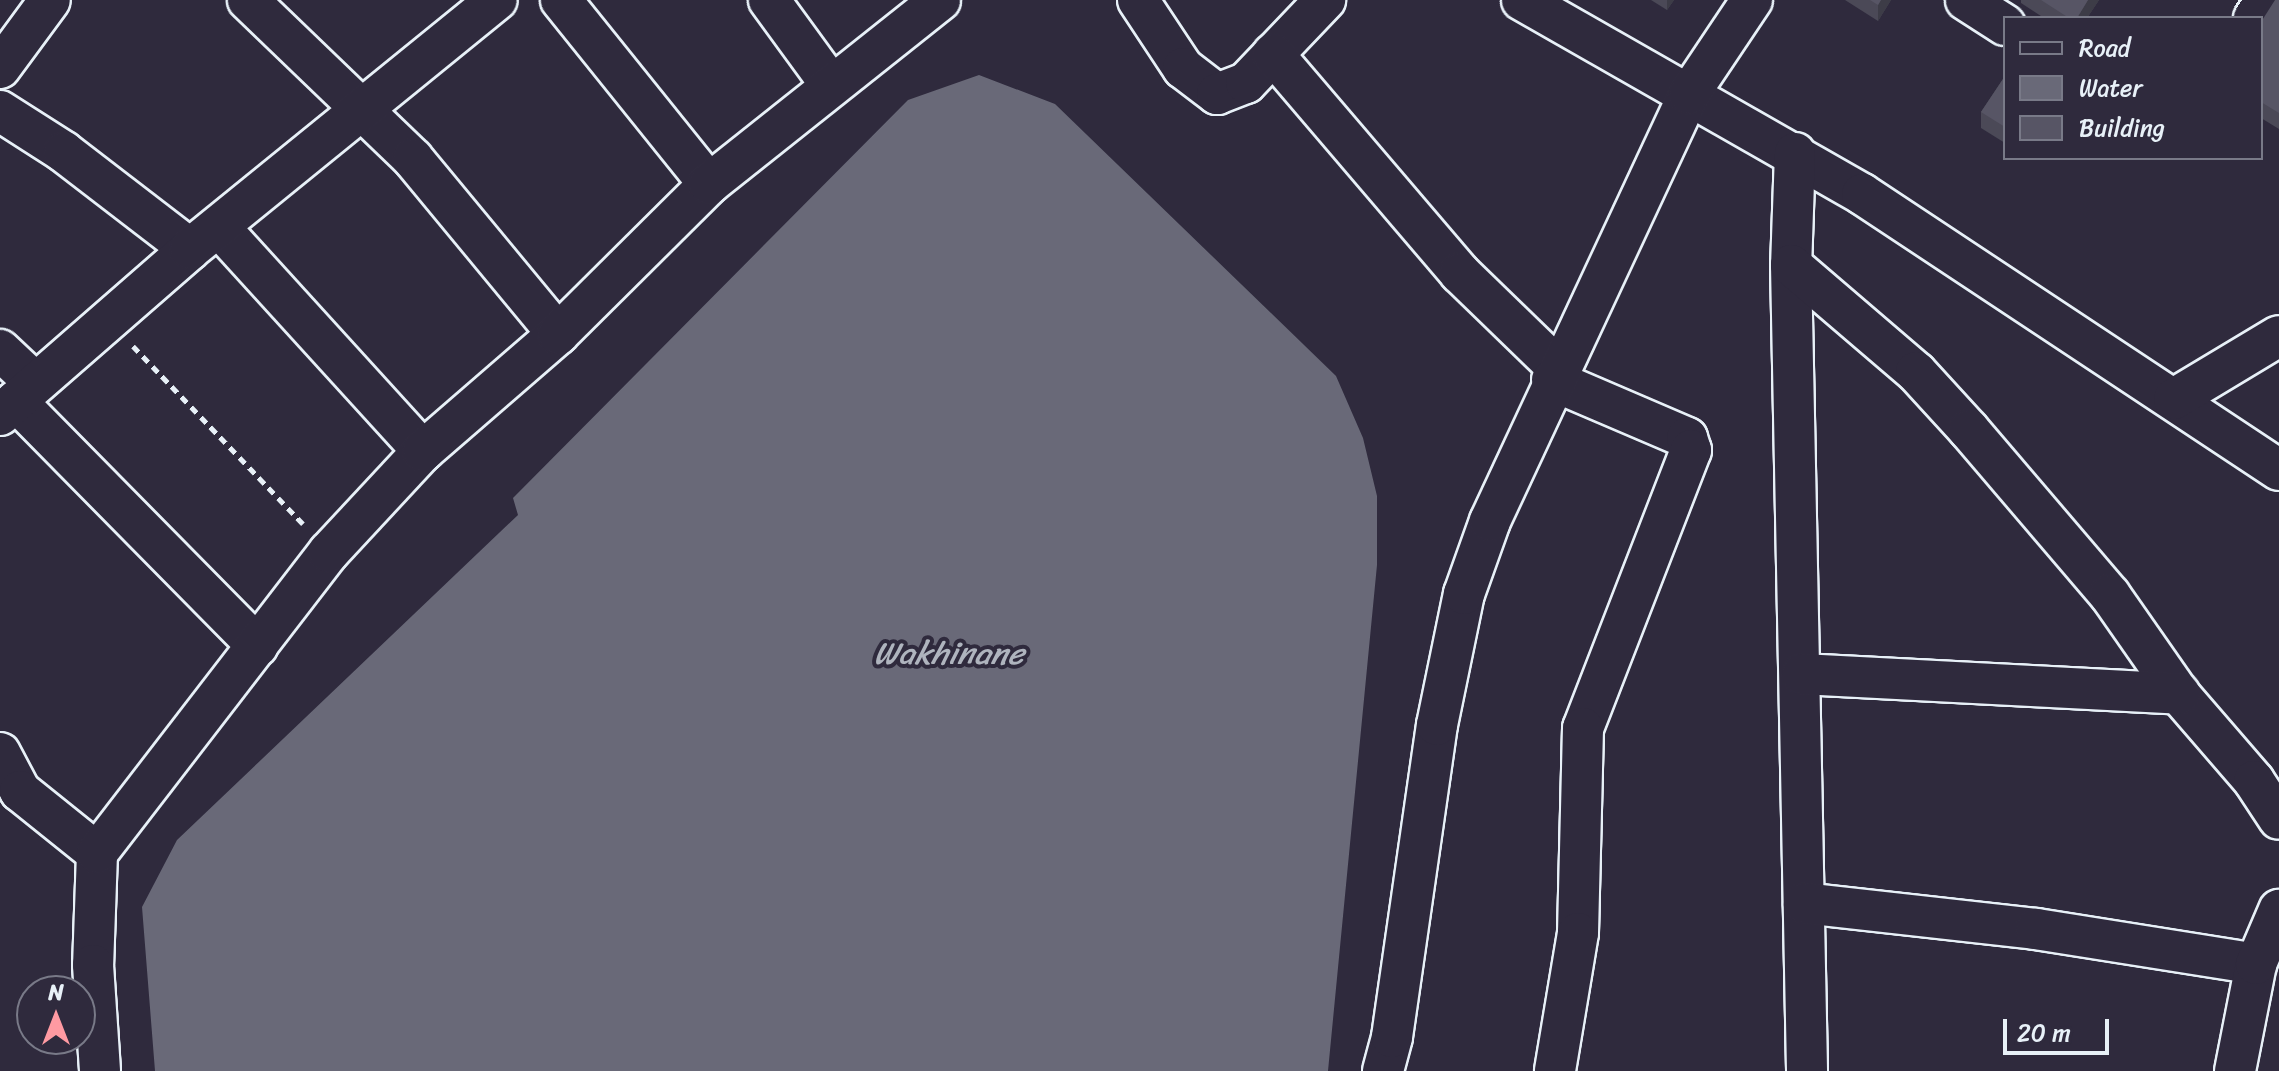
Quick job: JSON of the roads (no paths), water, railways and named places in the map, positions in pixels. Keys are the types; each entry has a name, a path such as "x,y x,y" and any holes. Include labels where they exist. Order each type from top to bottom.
{"street":[{"path":"0,68 50,0"},
{"path":"248,0 362,104 558,334"},
{"path":"17,399 362,104 495,0"},
{"path":"561,0 709,184"},
{"path":"769,0 831,85"},
{"path":"100,1071 93,965 97,853 329,552 423,451 558,334 709,184 940,0"},
{"path":"1138,0 1183,68 1217,94 1246,83 1325,0"},
{"path":"1522,0 1795,153 2279,470"},
{"path":"1383,1071 1392,1037 1437,725 1464,594 1490,521 1555,374 1689,94 1752,0"},
{"path":"1273,54 1460,273 1555,374 1687,438 1691,450 1583,728 1578,933 1555,1071"},
{"path":"0,111 204,238 423,451"},
{"path":"1795,153 1791,265 1802,674 1807,1071"},
{"path":"1791,265 1907,363 1969,430 2110,595 2179,694 2267,787 2279,819"},
{"path":"2174,399 2279,336"},
{"path":"0,350 17,399 258,646"},
{"path":"1802,674 2179,694"},
{"path":"0,753 10,795 97,853"},
{"path":"1804,903 2036,929 2256,964"},
{"path":"2235,1071 2256,964 2279,910"}],"water":[{"name":"Wakhinane","path":"979,75 1055,104 1336,376 1363,438 1377,496 1377,565 1328,1071 155,1071 142,907 177,840 518,515 513,498 908,100"}]}
